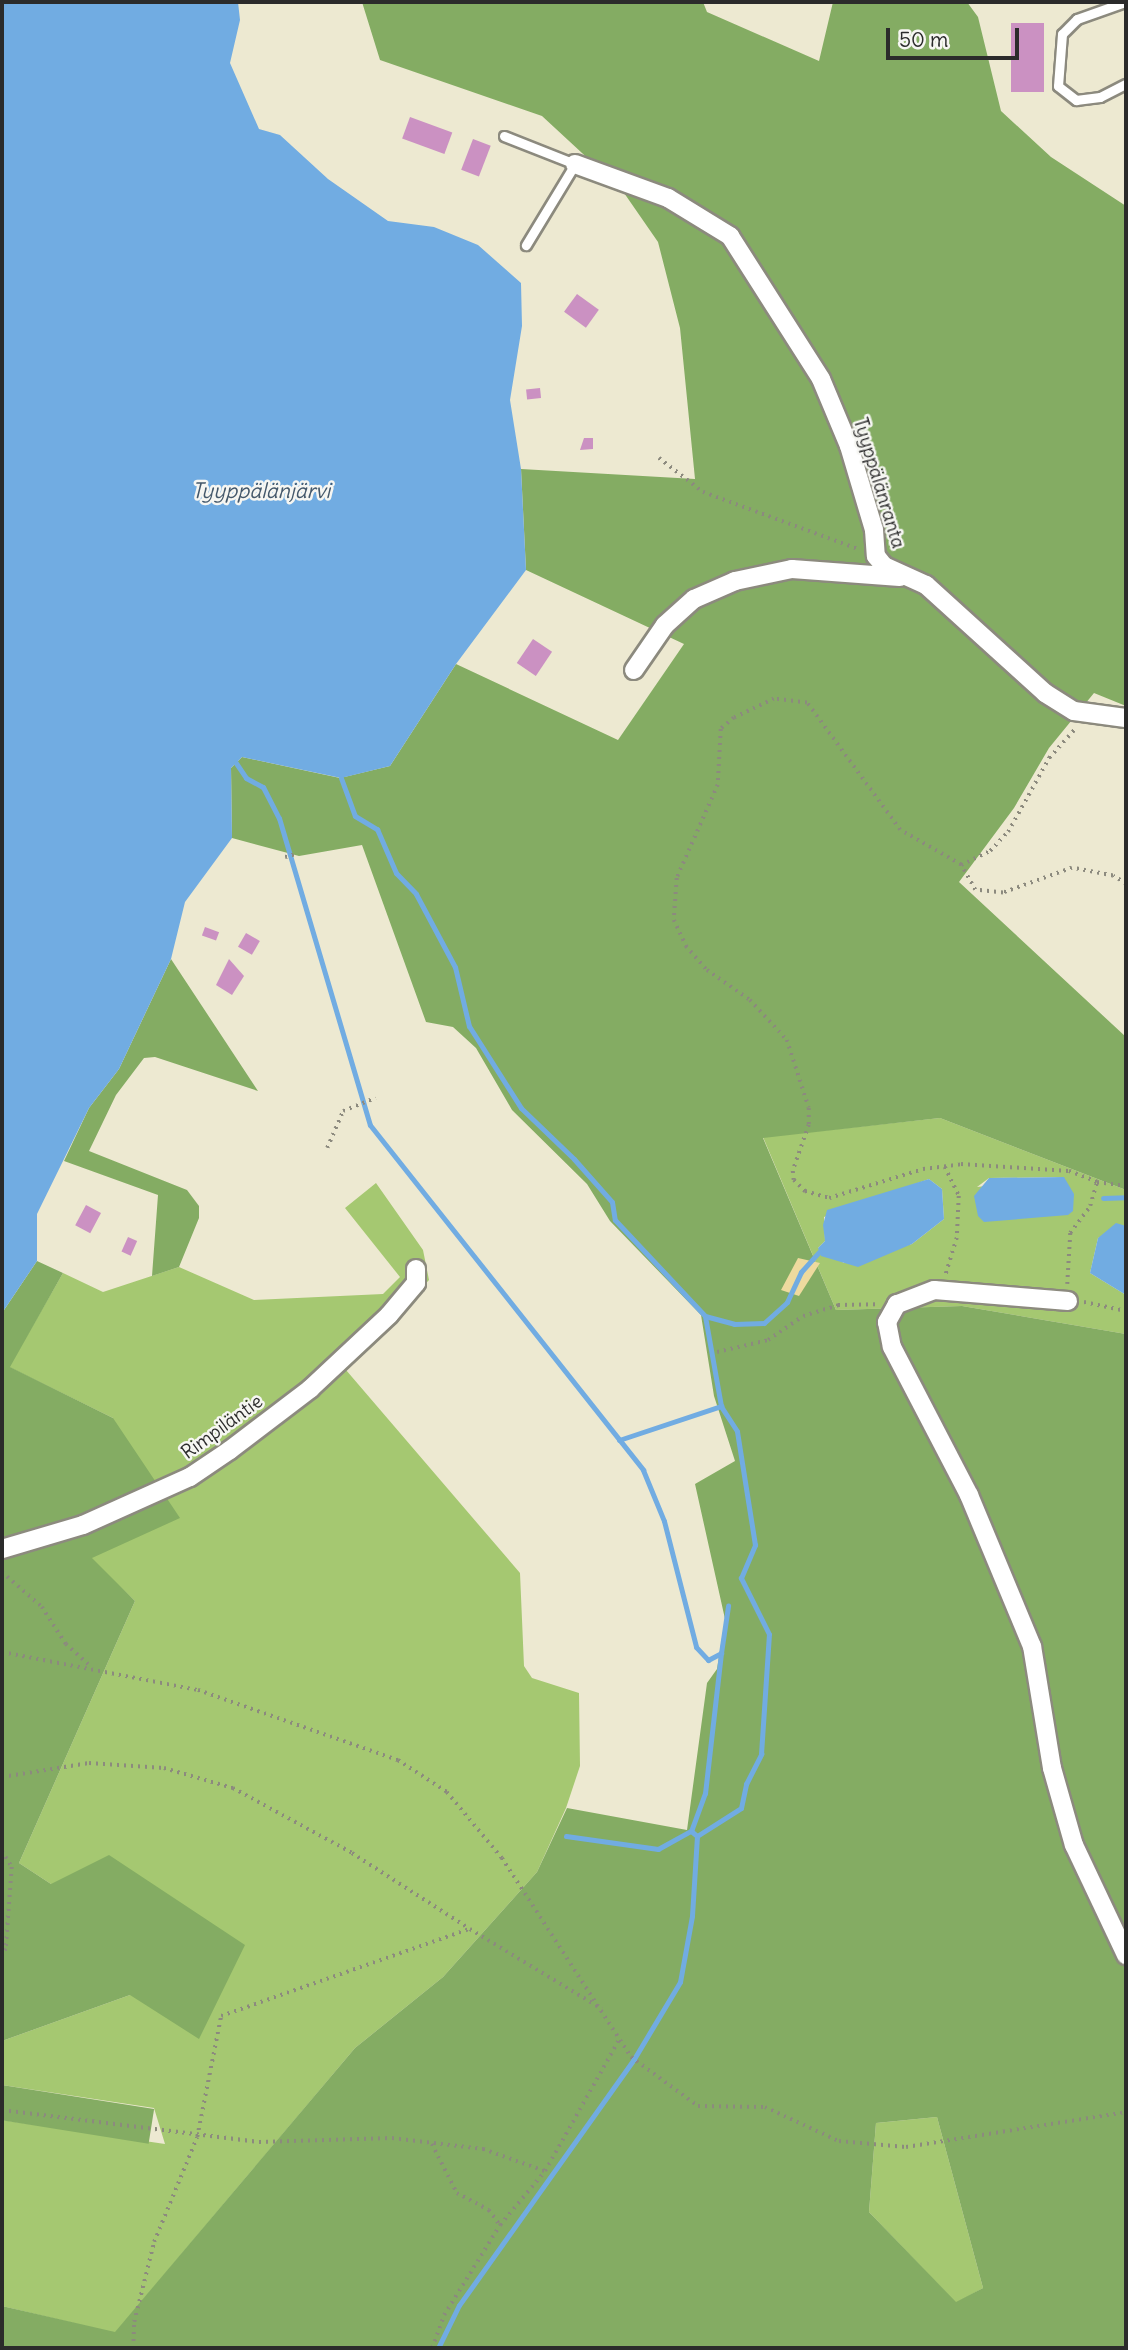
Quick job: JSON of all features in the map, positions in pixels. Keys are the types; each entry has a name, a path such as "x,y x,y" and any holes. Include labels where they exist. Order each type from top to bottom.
{"street":[{"name":"Tyyppälänranta","path":"575,164 668,198 730,236 821,379 849,446 874,530 876,556 904,577 936,592 1045,693 1074,711 1126,718"},
{"path":"634,670 665,625 694,599 735,581 792,569 904,577"},
{"name":"Rimpiläntie","path":"2,1549 83,1525 190,1476 220,1457 310,1389 389,1315 416,1283 416,1269"},
{"path":"1068,1301 934,1290 897,1304 887,1322 892,1347 970,1495 1032,1646 1052,1768 1074,1845 1126,1955"}],"lane":[{"path":"1125,2 1077,19 1062,34 1058,86 1076,100 1100,97 1126,84"},
{"path":"504,136 575,164 526,245"}],"path":[{"path":"659,458 704,492 876,556"},
{"path":"1126,884 1113,876 1072,868 1003,893 975,890 961,865 900,830 807,703 774,699 734,718 721,729 718,785 677,878 674,920 686,946 707,970 750,1000 787,1040 809,1108 809,1125 793,1171 794,1180 805,1191 829,1198 923,1169 1009,1165 1069,1171 1097,1182 1126,1186"},
{"path":"961,865 990,852 1007,832 1049,758 1089,714"},
{"path":"285,857 296,854"},
{"path":"327,1148 342,1111 375,1098"},
{"path":"934,1290 948,1273 957,1238 959,1196 945,1167"},
{"path":"1097,1182 1090,1206 1070,1233 1068,1301 1126,1311"},
{"path":"717,1352 768,1340 803,1316 838,1305 897,1304"},
{"path":"2,1572 42,1607 66,1644 89,1666"},
{"path":"2,1652 89,1666 198,1690 398,1760 447,1792 502,1858 604,2010 631,2057 698,2106 765,2107 839,2141 906,2147 1126,2112"},
{"path":"2,1777 89,1763 164,1768 233,1788 352,1853 470,1929 604,2010"},
{"path":"2,1851 12,1867 6,1949 2,1955"},
{"path":"132,2348 134,2322 154,2242 197,2137 221,2017 470,1929"},
{"path":"432,2348 444,2315 500,2225 545,2171 620,2038"},
{"path":"2,2110 197,2137 259,2142 380,2137 483,2149 545,2171"},
{"path":"431,2143 457,2193 489,2210 500,2225"}],"green space":[{"path":"362,2 703,2 707,12 819,61 833,2 967,2 978,17 1001,111 1051,157 1126,206 1126,706 1094,693 1049,748 1014,808 959,882 1126,1037 1126,1190 940,1118 763,1138 836,1310 962,1306 1126,1334 1126,2348 2,2348 2,2306 115,2332 355,2048 443,1977 537,1872 567,1808 687,1830 707,1683 717,1669 725,1619 695,1484 735,1461 714,1396 701,1315 610,1221 587,1184 512,1110 476,1048 453,1027 426,1022 362,845 299,856 232,838 231,768 242,757 340,778 390,766 456,664 618,740 684,644 526,570 521,469 695,479 680,328 658,242 622,190 542,116 380,60","holes":["937,2117 983,2288 956,2302 869,2212 876,2123"]},
{"path":"171,959 258,1091 155,1057 144,1058 116,1095 89,1151 187,1190 199,1206 199,1218 179,1267 152,1276 158,1195 64,1161 89,1108 119,1069"},
{"path":"940,1118 1126,1190 1126,1226 1098,1238 1090,1273 1126,1295 1126,1334 962,1306 836,1310 763,1137","holes":["1064,1177 977,1187 989,1178","929,1179 942,1189 944,1219 912,1244 844,1263 818,1248 825,1241 824,1217"]},
{"path":"376,1183 423,1250 429,1280 346,1370 520,1573 524,1666 532,1678 579,1693 580,1766 566,1808 537,1872 443,1977 355,2048 115,2333 2,2306 2,2120 165,2144 154,2108 2,2085 2,2041 130,1995 51,1884 19,1863 135,1601 91,1559 113,1418 9,1367 63,1273 103,1292 179,1267 254,1300 383,1294 400,1277 345,1208"},
{"path":"37,1261 63,1273 10,1367 113,1418 180,1518 92,1558 135,1601 19,1863 51,1884 109,1855 245,1945 199,2039 130,1995 2,2041 2,1313"},
{"path":"2,2085 154,2109 149,2144 2,2120"},
{"path":"937,2117 983,2288 956,2303 869,2212 876,2123"}],"sand":[{"path":"798,1258 820,1263 799,1296 781,1290"}],"water":[{"name":"Tyyppälänjärvi","path":"2,2 238,2 240,20 230,63 259,129 280,135 328,179 388,221 434,227 478,245 521,283 522,326 510,400 521,469 526,570 456,664 390,766 341,778 242,757 231,768 232,838 185,902 171,959 119,1069 89,1108 37,1214 37,1261 2,1313"},
{"path":"1064,1177 1074,1194 1073,1211 1068,1215 984,1222 978,1216 974,1196 989,1178"},
{"path":"929,1179 942,1189 944,1219 912,1244 858,1267 821,1256 818,1248 825,1241 823,1225 827,1210"},
{"path":"1116,1223 1126,1226 1126,1295 1090,1273 1098,1238"}],"building":[{"path":"1011,23 1044,23 1044,92 1011,92"},
{"path":"410,117 452,132 444,154 402,139"},
{"path":"473,139 491,146 479,177 461,170"},
{"path":"577,294 599,310 586,328 564,312"},
{"path":"540,388 541,398 527,399 526,389"},
{"path":"584,438 593,438 593,449 580,450"},
{"path":"533,639 552,652 536,676 517,663"},
{"path":"205,927 219,932 216,941 202,935"},
{"path":"246,933 260,941 252,955 238,947"},
{"path":"229,959 244,976 232,995 216,985"},
{"path":"86,1205 101,1213 90,1233 75,1225"},
{"path":"128,1237 137,1241 131,1256 121,1252"}],"waterway":[{"path":"236,763 246,778 263,787 279,818 370,1125 643,1470 664,1521 696,1647 708,1660 721,1653 705,1793 691,1831 697,1836 692,1916 680,1982 634,2059 459,2305 438,2348"},
{"path":"341,778 355,816 377,829 396,873 416,894 455,967 469,1026 521,1108 574,1159 612,1202 615,1220 705,1316 734,1324 764,1323 787,1302 801,1272 819,1252"},
{"path":"1103,1198 1126,1197"},
{"path":"619,1440 721,1406 705,1316"},
{"path":"697,1836 741,1808 746,1784 761,1754 769,1634 741,1578 755,1545 737,1431 721,1406"},
{"path":"721,1653 728,1606"},
{"path":"566,1836 658,1849 691,1831"}]}
